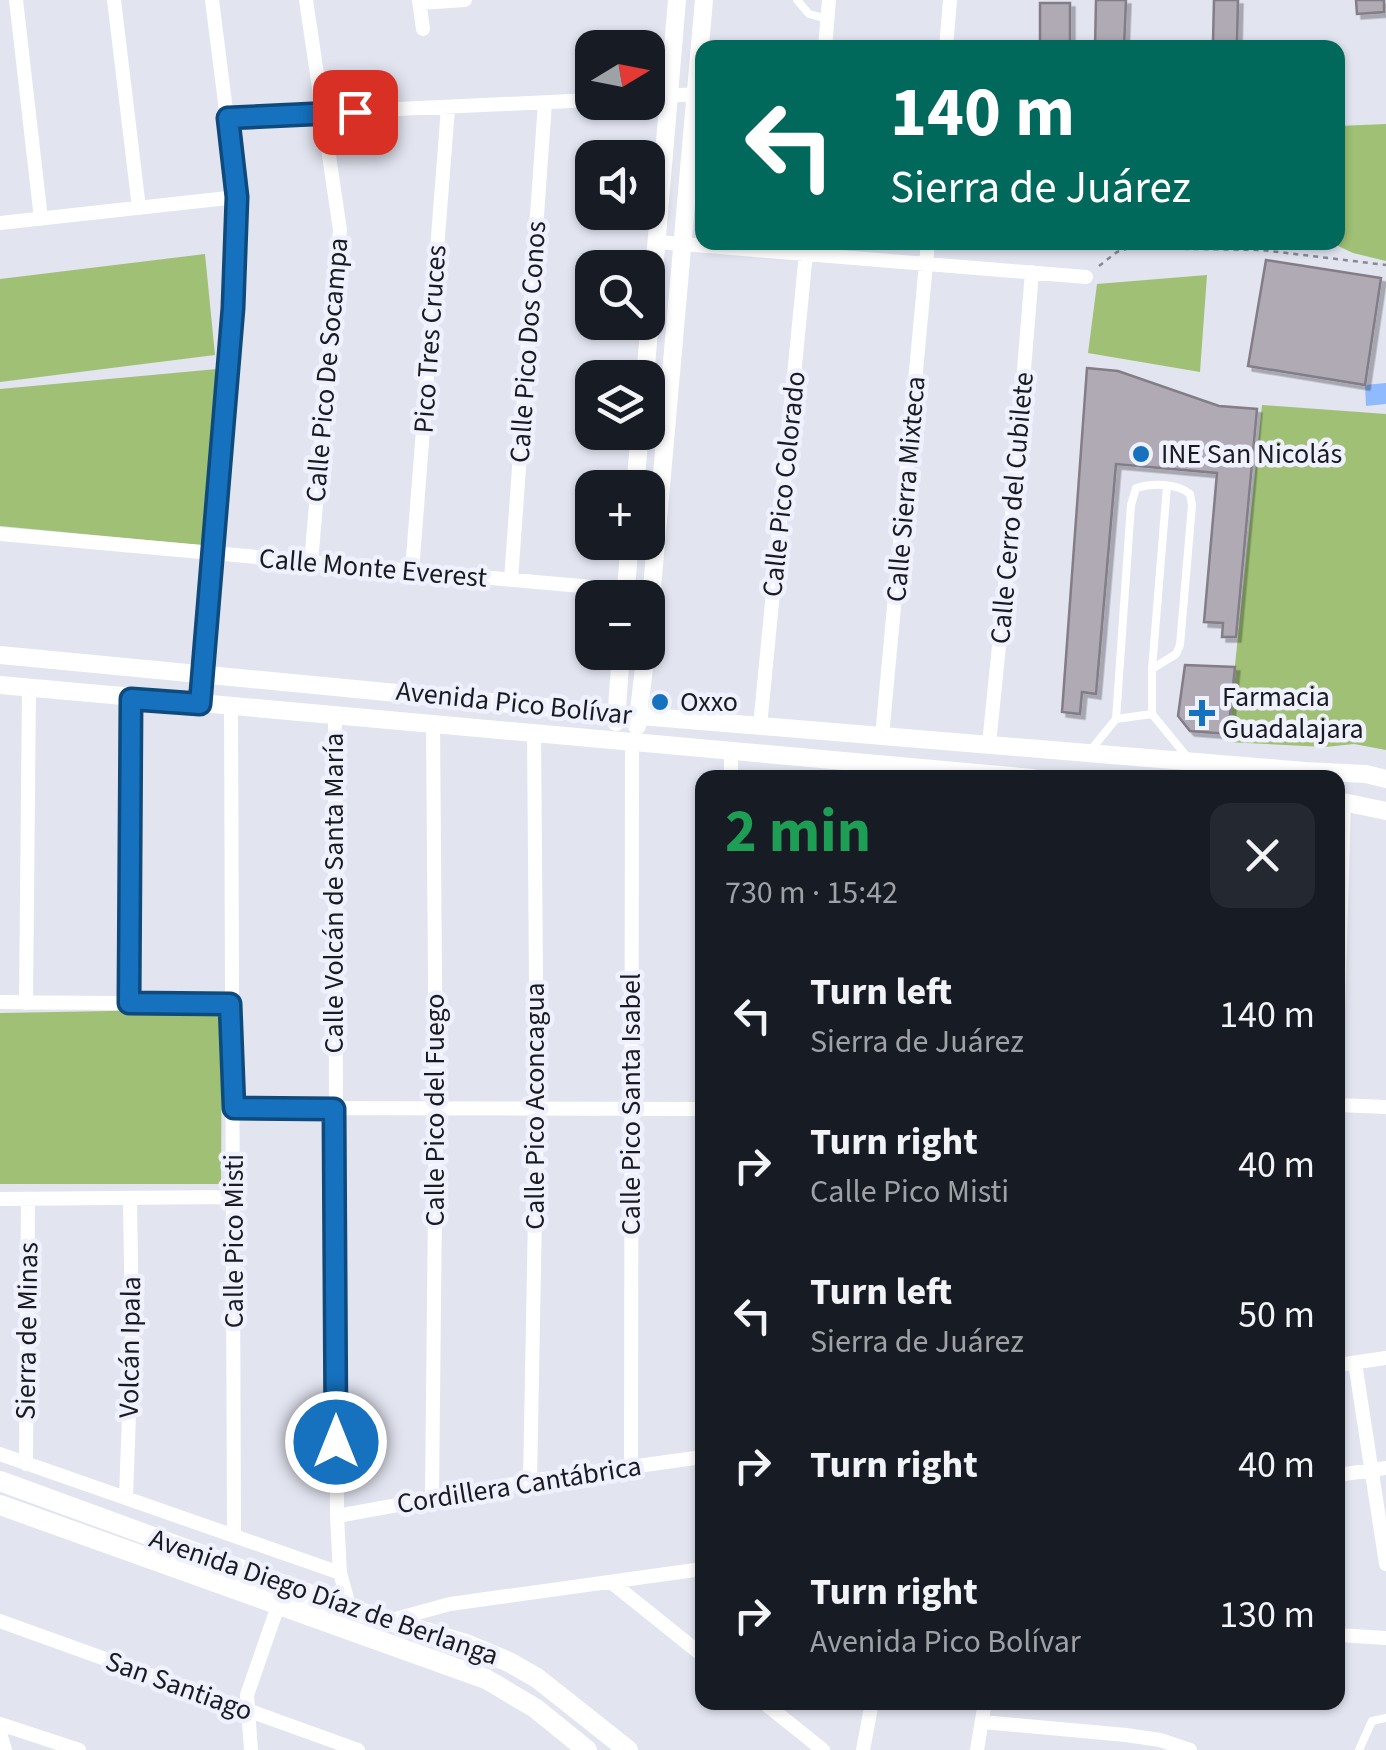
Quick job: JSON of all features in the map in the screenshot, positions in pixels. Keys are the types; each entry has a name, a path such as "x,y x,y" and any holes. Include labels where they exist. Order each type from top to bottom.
{"main road":[{"name":"Avenida Diego Díaz de Berlanga","path":"0,1482 350,1609 466,1644 509,1662 536,1678 628,1750"},
{"name":"Avenida Diego Díaz de Berlanga","path":"0,1505 486,1678 534,1708 587,1750"}],"street":[{"path":"16,0 41,219"},
{"path":"114,0 139,208"},
{"path":"200,704 233,308 237,197 212,0"},
{"name":"Calle Pico De Socampa","path":"306,0 338,209 340,251 310,562"},
{"path":"423,29 420,1 465,0"},
{"path":"647,360 677,0"},
{"path":"701,40 704,0"},
{"path":"826,40 829,0"},
{"path":"947,40 950,0"},
{"path":"665,96 695,94"},
{"path":"228,118 575,101"},
{"name":"Calle Pico Dos Conos","path":"510,580 545,103"},
{"name":"Pico Tres Cruces","path":"412,571 448,108"},
{"path":"653,580 695,126"},
{"path":"0,223 237,197"},
{"path":"658,242 695,244"},
{"name":"Calle Pico Colorado","path":"760,726 807,250"},
{"path":"822,250 926,264 1086,276"},
{"name":"Calle Sierra Mixteca","path":"882,736 927,250"},
{"name":"Calle Cerro del Cubilete","path":"989,744 1032,272"},
{"name":"Calle Monte Everest","path":"0,534 575,588"},
{"name":"Avenida Pico Bolívar","path":"0,655 616,714 1308,770"},
{"path":"620,670 616,714 624,740"},
{"path":"624,740 640,716 644,670"},
{"name":"Avenida Pico Bolívar","path":"0,686 947,770"},
{"path":"26,1003 29,688"},
{"path":"129,1003 131,699"},
{"name":"Calle Pico Misti","path":"231,708 234,1534"},
{"name":"Calle Volcán de Santa María","path":"335,716 336,1516 340,1572 350,1609"},
{"name":"Calle Pico del Fuego","path":"432,724 436,1108 432,1497"},
{"name":"Calle Pico Aconcagua","path":"530,1480 537,1107 534,732"},
{"name":"Calle Pico Santa Isabel","path":"624,740 632,1466"},
{"path":"731,750 731,770"},
{"name":"Avenida Pico Bolívar","path":"1345,773 1386,779"},
{"path":"1345,803 1386,811"},
{"path":"0,1002 230,1004"},
{"path":"1345,1105 1386,1107"},
{"path":"234,1108 695,1109"},
{"path":"0,1199 233,1197"},
{"name":"Volcán Ipala","path":"126,1497 132,1332 130,1198"},
{"name":"Sierra de Minas","path":"26,1464 28,1199"},
{"path":"1345,1364 1386,1358"},
{"path":"1356,1363 1379,1469 1386,1564"},
{"path":"0,1454 340,1572"},
{"name":"Cordillera Cantábrica","path":"336,1516 530,1480 695,1457"},
{"path":"1345,1475 1379,1469"},
{"path":"388,1621 450,1604 695,1569"},
{"path":"611,1582 695,1648"},
{"path":"251,1750 251,1681 279,1603"},
{"name":"San Santiago","path":"0,1621 352,1749"},
{"path":"1345,1635 1386,1638"},
{"path":"773,1710 823,1750"},
{"path":"862,1750 870,1710"},
{"path":"977,1750 985,1710"},
{"path":"983,1722 1126,1735 1184,1748"},
{"path":"0,1724 79,1750"},
{"path":"1076,1750 1082,1732"},
{"path":"0,1733 5,1750"}],"lane":[{"path":"797,0 809,14 828,19"},
{"path":"1089,753 1116,719 1133,492 1140,486 1167,486 1182,488 1190,494 1191,522 1180,645 1176,654 1152,669"},
{"path":"1167,486 1152,714 1191,762"},
{"path":"1116,719 1152,714"},
{"path":"1359,1750 1372,1720 1386,1718"}],"path":[{"path":"1086,276 1123,250"},
{"path":"1262,250 1386,266"}],"green space":[{"path":"1386,124 1386,261 1345,249 1345,126"},
{"path":"205,254 215,355 0,382 0,279"},
{"path":"1207,275 1200,372 1088,353 1097,284"},
{"path":"228,368 210,546 0,526 0,389"},
{"path":"1262,405 1386,414 1386,750 1354,744 1325,747 1227,742"},
{"path":"222,1009 221,1184 0,1184 0,1013"}],"water":[{"path":"1386,383 1386,404 1366,406 1365,385"}],"building":[{"path":"1096,0 1126,0 1124,40 1095,40"},
{"path":"1214,0 1238,0 1237,40 1213,40"},
{"path":"1356,0 1384,0 1384,12 1357,14"},
{"path":"1040,3 1070,3 1070,40 1040,40"},
{"path":"1266,260 1381,278 1365,385 1248,366"},
{"path":"1087,368 1118,371 1219,406 1257,409 1236,637 1222,637 1223,623 1204,622 1217,473 1116,464 1096,694 1082,692 1080,714 1062,712"},
{"path":"1185,665 1235,667 1228,734 1190,731 1178,716"}],"place":[{"name":"INE San Nicolás","path":"1141,454"},
{"name":"Oxxo","path":"660,702"},
{"name":"Farmacia Guadalajara","path":"1202,713"}],"route":[{"path":"336,1442 334,1109 234,1108 230,1004 129,1003 131,699 200,704 233,308 237,197 228,118 355,112"}]}
